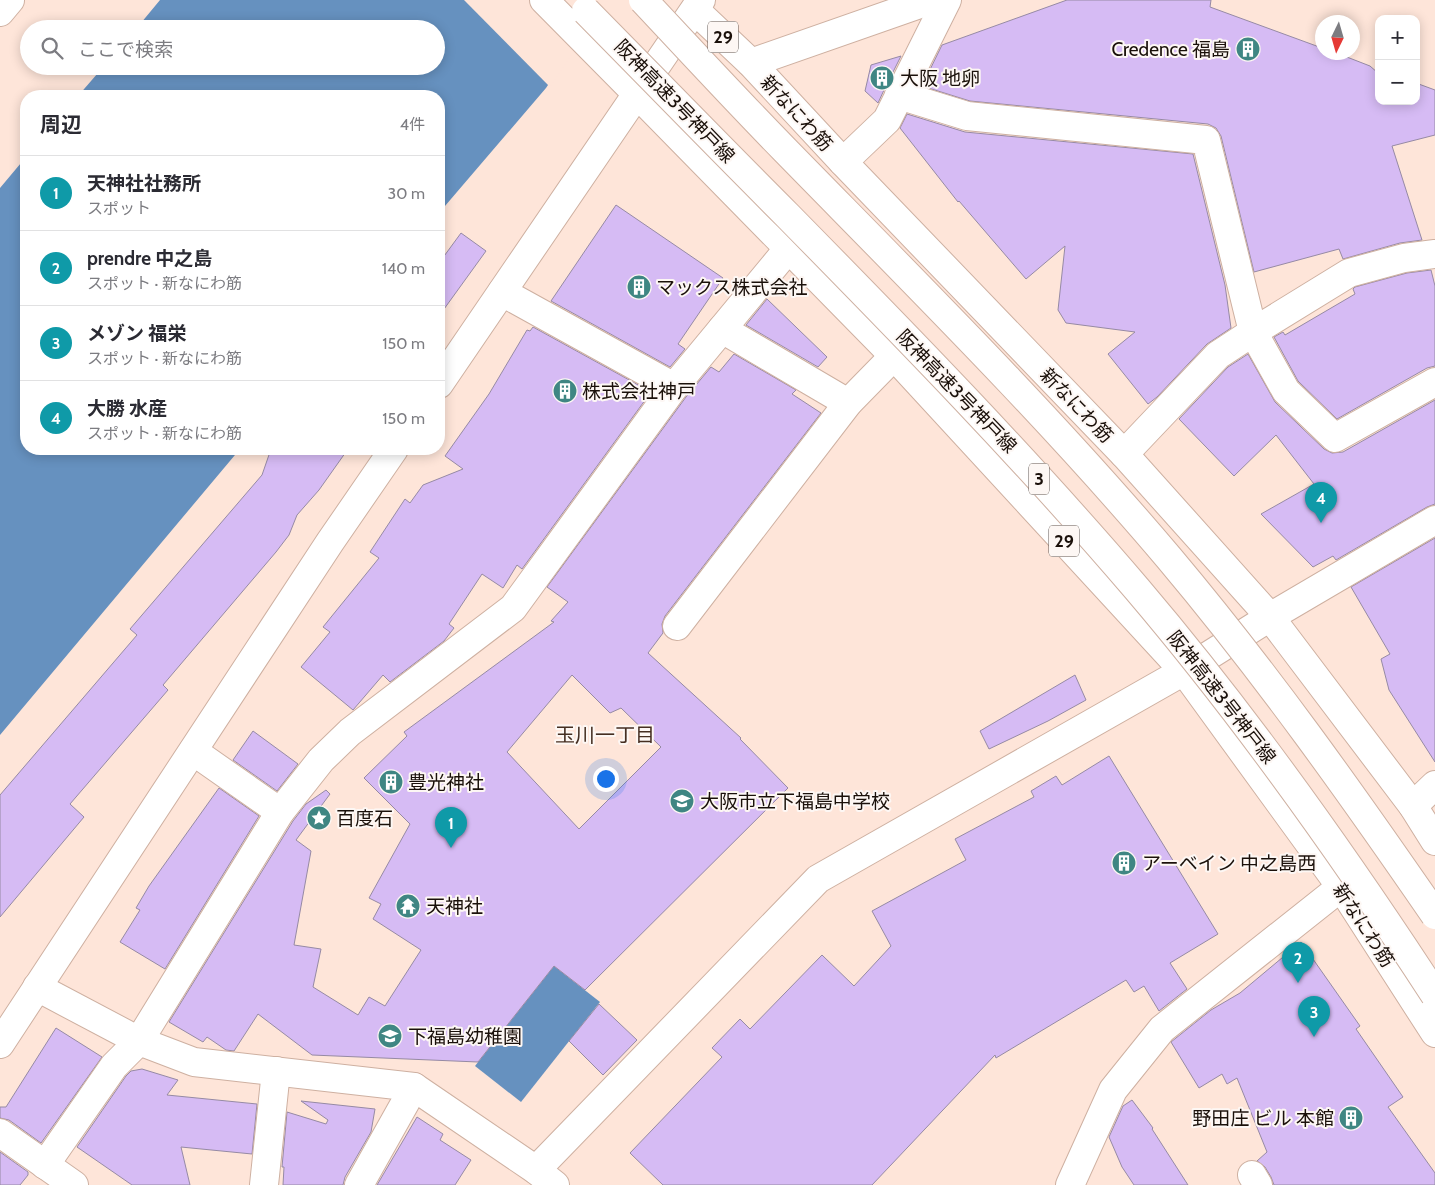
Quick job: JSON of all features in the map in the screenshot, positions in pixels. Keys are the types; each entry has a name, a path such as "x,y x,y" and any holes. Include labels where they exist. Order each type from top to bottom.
{"main road":[{"path":"0,12 10,0"},
{"name":"新なにわ筋","path":"544,0 894,356 1184,671 1341,887 1435,1033"},
{"name":"3","path":"643,0 782,147 913,280 1056,430 1169,558 1268,680 1359,804 1435,915"},
{"path":"751,63 931,0"},
{"path":"843,162 887,120 947,0"},
{"path":"445,375 637,94 693,3"},
{"name":"新なにわ筋","path":"693,3 1124,454 1270,617 1413,806 1435,841"},
{"name":"阪神高速3号神戸線","path":"586,11 1020,456 1138,590 1230,704 1322,828 1435,995"},
{"path":"899,96 967,116 1206,140 1253,332 1286,391 1335,438 1435,382"},
{"path":"45,1165 114,1066 139,1041 280,812 316,766 350,732 513,608 674,387 788,248"},
{"path":"1124,454 1218,355 1253,332 1349,273 1404,258 1435,254"},
{"path":"502,292 674,387"},
{"path":"722,329 848,403"},
{"path":"677,626 848,403 894,356"},
{"path":"0,1044 330,542 390,455"},
{"path":"37,987 139,1041 194,1062 414,1087 546,1177 818,879 1184,671 1270,617 1435,520"},
{"path":"193,751 280,812"},
{"path":"1413,806 1435,785"},
{"path":"1070,1185 1113,1090 1162,1029 1341,887"},
{"path":"264,1185 276,1071"},
{"path":"359,1185 414,1087"},
{"path":"0,1133 74,1185"}],"water":[{"path":"160,0 605,0 546,88 445,206 445,90 83,90 96,75 445,75 445,20 143,20"},
{"path":"20,164 20,455 235,455 0,735 0,188"},
{"path":"554,966 600,1002 521,1102 475,1066"}],"pier":[{"path":"464,0 608,0 550,87"}],"building":[{"path":"1067,0 1211,0 1210,7 1315,45 1315,60 1355,60 1370,66 1375,70 1375,105 1420,105 1420,84 1435,90 1435,135 1392,146 1422,240 1400,243 1343,259 1339,249 1254,272 1221,136 1216,128 1208,124 970,101 922,86 942,45"},
{"name":"大阪 地卵","path":"901,56 878,103 865,91 871,65"},
{"path":"907,114 965,132 1193,154 1225,285 1231,328 1207,344 1157,397 1148,404 1108,354 1135,332 1066,323 1058,310 1065,246 1026,279 958,202 900,128"},
{"name":"マックス株式会社","path":"616,205 723,278 678,344 685,349 670,367 551,301"},
{"path":"461,233 486,251 445,308 445,255"},
{"path":"1431,270 1435,286 1435,366 1427,368 1337,419 1298,381 1274,337 1283,332 1285,335 1355,294 1353,289 1355,287 1407,273"},
{"path":"767,299 827,357 818,367 746,325"},
{"path":"533,327 651,392 522,569 517,565 503,588 482,574 449,624 454,628 444,641 390,682 383,675 353,710 301,667 330,632 323,627 379,558 370,552 405,499 410,503 423,485 463,469 445,456 489,394 527,330 530,331"},
{"path":"734,354 796,390 792,394 821,413 665,616 662,624 663,633 648,653 741,738 788,788 585,990 554,966 478,1062 312,1055 258,1014 234,1051 226,1050 207,1037 203,1042 169,1022 293,821 306,804 326,790 330,794 296,840 311,851 294,945 321,949 313,987 358,1015 369,997 385,1006 421,950 373,919 381,904 369,898 410,824 364,778 407,736 404,732 554,622 551,621 568,602 547,587 686,397 711,367 719,372","holes":["572,675 610,713 621,708 661,747 579,829 507,752"]},
{"path":"1248,354 1275,402 1324,449 1332,453 1343,452 1435,400 1435,504 1336,560 1333,556 1313,567 1261,514 1314,484 1276,435 1234,476 1179,419 1228,367"},
{"path":"269,455 344,455 319,490 297,515 289,535 276,552 163,685 168,690 70,804 84,817 0,917 0,795 137,635 130,629 262,475"},
{"path":"1435,538 1435,762 1389,690 1381,659 1390,654 1351,587"},
{"path":"1075,675 1086,700 1048,721 989,749 980,731"},
{"path":"253,731 298,764 277,791 233,760"},
{"path":"1109,756 1218,934 1170,963 1187,989 1159,1011 1144,986 1134,992 1126,980 996,1058 995,1055 872,1185 663,1185 630,1153 722,1057 712,1048 740,1019 750,1029 822,955 854,986 891,946 872,911 966,860 955,839 1034,797 1031,791 1056,776 1062,785"},
{"path":"219,788 259,816 165,969 120,942 140,910 136,908 149,886"},
{"path":"1301,942 1360,1026 1356,1029 1403,1097 1388,1107 1435,1173 1435,1185 1274,1185 1265,1167 1257,1161 1267,1152 1237,1078 1227,1084 1222,1074 1199,1088 1171,1042 1211,1010 1240,993"},
{"path":"599,1004 637,1040 603,1075 569,1041"},
{"path":"56,1028 102,1057 41,1143 9,1120 0,1118 0,1107 6,1107"},
{"path":"142,1069 178,1080 167,1095 257,1104 252,1154 181,1147 190,1185 132,1185 77,1147 126,1076 131,1071"},
{"path":"1132,1100 1153,1128 1188,1185 1134,1185 1122,1167 1109,1137 1123,1106"},
{"path":"301,1101 375,1109 371,1132 345,1177 343,1185 283,1185 284,1167 282,1167 287,1112 326,1124 328,1120"},
{"path":"417,1117 443,1134 440,1140 471,1160 455,1185 377,1185"},
{"path":"0,1152 28,1172 28,1175 20,1185 0,1185"}],"place":[{"name":"Credence 福島","path":"1248,49"},
{"name":"大阪 地卵","path":"882,78"},
{"name":"マックス株式会社","path":"639,287"},
{"name":"株式会社神戸","path":"565,391"},
{"name":"大勝 水産","path":"1321,523"},
{"name":"豊光神社","path":"391,782"},
{"name":"大阪市立下福島中学校","path":"682,801"},
{"name":"百度石","path":"319,818"},
{"name":"天神社社務所","path":"451,848"},
{"name":"アーベイン 中之島西","path":"1124,863"},
{"name":"天神社","path":"408,906"},
{"name":"prendre 中之島","path":"1298,983"},
{"name":"下福島幼稚園","path":"390,1036"},
{"name":"メゾン 福栄","path":"1314,1037"},
{"name":"野田庄 ビル 本館","path":"1351,1118"}],"district":[{"name":"玉川一丁目","path":"605,735"}]}
